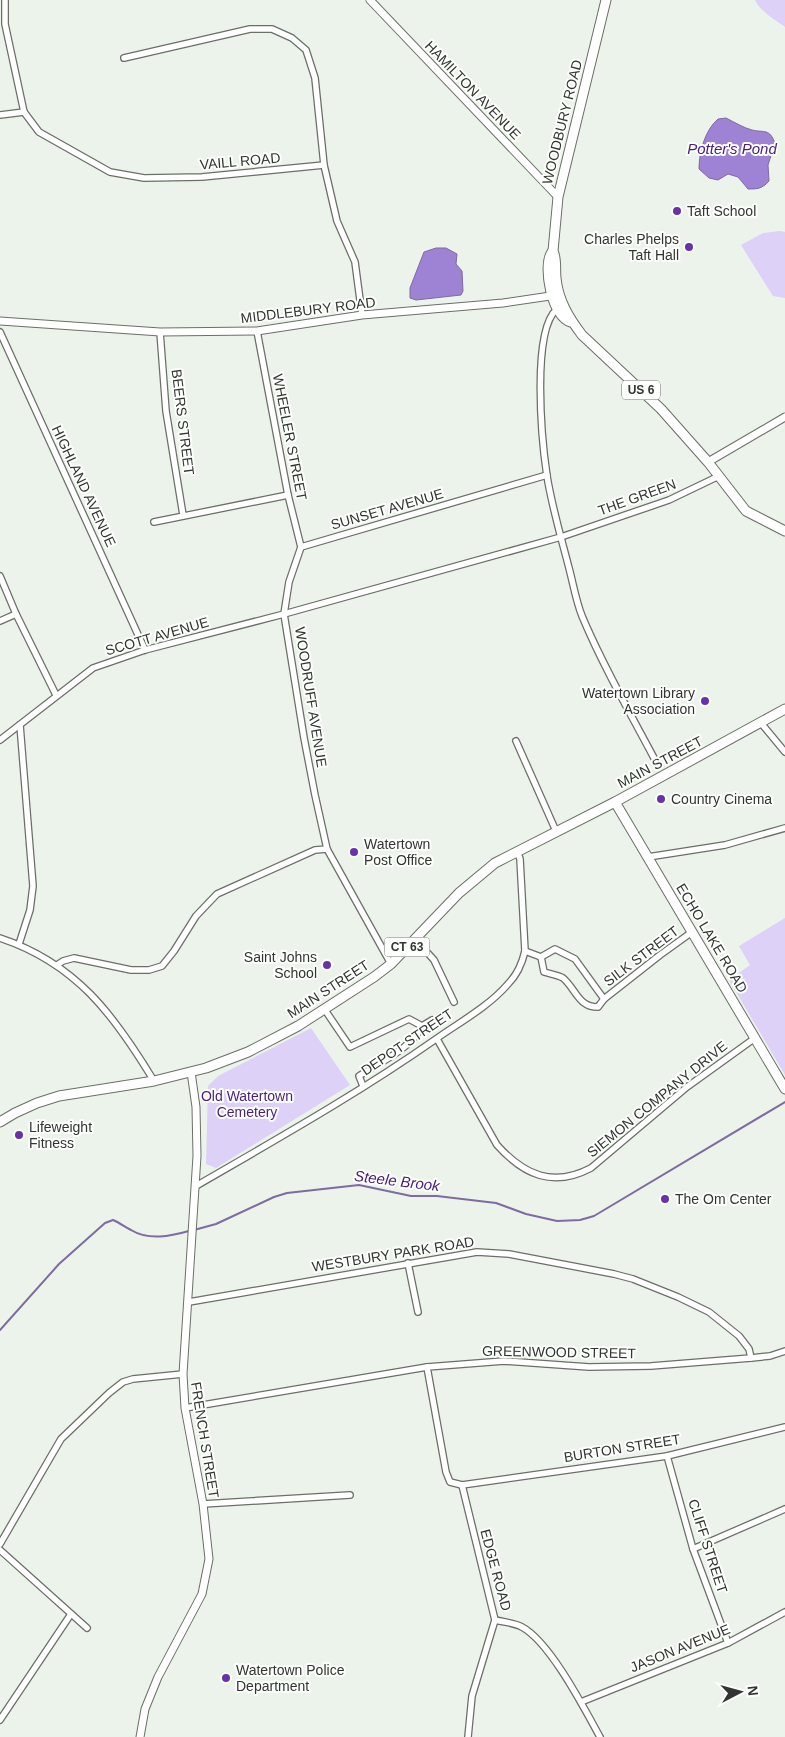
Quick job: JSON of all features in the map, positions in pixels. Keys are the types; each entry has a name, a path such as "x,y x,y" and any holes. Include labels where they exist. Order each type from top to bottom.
{"main road":[{"name":"WOODBURY ROAD","path":"572,322 565,319 557,309 555,256 553,251 558,197 606,0"},
{"name":"WOODBURY ROAD","path":"556,296 572,322"},
{"name":"US 6","path":"572,322 582,335 661,409 708,462 746,511 785,531"},
{"name":"MAIN STREET","path":"0,1122 36,1103 59,1096 154,1081 191,1072 248,1052 325,1010 391,964 458,893 483,872 517,851 615,802 785,709"},
{"name":"ECHO LAKE ROAD","path":"615,802 785,1089"}],"street":[{"path":"0,115 24,112 5,24 5,0"},
{"name":"HAMILTON AVENUE","path":"370,0 558,197"},
{"path":"124,58 250,29 272,29 292,38 306,50 315,78 324,165 337,221 355,262 362,315"},
{"name":"VAILL ROAD","path":"24,112 39,132 110,172 144,178 202,177 324,165"},
{"name":"MIDDLEBURY ROAD","path":"0,321 160,332 257,331 362,315 503,303 556,296"},
{"path":"557,309 549,318 543,342 540,402 547,475 581,614 654,758"},
{"name":"WHEELER STREET","path":"257,331 288,495 301,548"},
{"name":"HIGHLAND AVENUE","path":"0,332 145,650"},
{"name":"BEERS STREET","path":"160,332 166,411 184,515"},
{"path":"708,462 785,417"},
{"name":"SUNSET AVENUE","path":"301,548 547,475"},
{"name":"THE GREEN","path":"561,537 658,504 719,476"},
{"path":"154,522 288,495"},
{"name":"WOODRUFF AVENUE","path":"391,964 327,849 304,738 284,614 561,537"},
{"path":"284,614 289,582 301,548"},
{"path":"0,576 16,614 56,695"},
{"path":"0,621 16,614"},
{"name":"SCOTT AVENUE","path":"0,740 93,668 145,650 284,614"},
{"path":"761,723 785,752"},
{"path":"19,944 30,910 33,886 20,725"},
{"path":"516,741 556,831"},
{"path":"648,857 725,846 785,828"},
{"path":"57,965 74,958 131,970 149,970 162,966 196,916 217,894 315,850 327,849"},
{"name":"DEPOT STREET","path":"196,1186 406,1060 504,989 517,972 525,951 520,859 517,851"},
{"name":"SILK STREET","path":"604,1000 575,959 555,949 541,957 544,972 562,977 581,1001 590,1008 598,1008 604,1000 660,954 692,932"},
{"path":"0,938 19,944 73,976 107,1010 154,1081"},
{"path":"415,939 434,960 454,1002"},
{"path":"525,951 541,957"},
{"path":"325,1010 350,1047 409,1018 422,1026"},
{"path":"363,1086 359,1076 411,1042 418,1035 422,1026 432,1020"},
{"name":"SIEMON COMPANY DRIVE","path":"436,1039 497,1145 521,1168 557,1178 579,1174 591,1168 688,1087 755,1038"},
{"name":"FRENCH STREET","path":"140,1737 146,1709 158,1677 202,1594 209,1559 203,1504 185,1408 183,1374 196,1186 197,1120 191,1072"},
{"name":"WESTBURY PARK ROAD","path":"189,1302 477,1252 508,1254 614,1274 678,1297 709,1312 739,1336 749,1349 752,1358"},
{"path":"408,1263 418,1312"},
{"name":"GREENWOOD STREET","path":"185,1408 427,1367 504,1361 589,1367 651,1366 770,1356 785,1351"},
{"path":"427,1367 446,1472 450,1482 462,1485"},
{"path":"0,1544 62,1439 109,1393 123,1382 183,1374"},
{"name":"BURTON STREET","path":"462,1485 667,1456 785,1427"},
{"name":"CLIFF STREET","path":"667,1456 692,1549 728,1643"},
{"name":"EDGE ROAD","path":"462,1485 496,1620 521,1626 540,1640 581,1702 600,1737"},
{"path":"203,1504 350,1495"},
{"path":"692,1549 785,1509"},
{"path":"0,1550 87,1628"},
{"name":"JASON AVENUE","path":"581,1702 728,1643 785,1612"},
{"path":"0,1720 71,1614"},
{"path":"468,1737 472,1696 496,1620"}],"green space":[{"path":"755,0 785,0 785,27 764,12"},
{"path":"785,232 785,298 773,296 741,245 763,233"},
{"path":"785,918 785,1075 729,980 750,965 739,946"},
{"name":"Old Watertown Cemetery","path":"311,1028 350,1085 216,1168 206,1164 208,1086 218,1076"}],"water":[{"name":"Potter's Pond","path":"726,118 749,129 769,133 773,138 775,143 768,165 769,181 762,187 748,189 738,177 728,174 718,180 709,178 699,169 700,156 706,135 718,119"},
{"path":"436,248 446,248 457,254 456,264 462,271 463,291 461,295 416,300 410,298 410,288 424,252"}],"waterway":[{"name":"Steele Brook","path":"194,1230 216,1224 274,1197 287,1193 359,1185 411,1196 437,1196 496,1203 526,1214 557,1221 580,1220 594,1216 785,1102"},
{"name":"Steele Brook","path":"0,1330 59,1264 105,1223 113,1220 145,1236 167,1236 189,1231"}],"place":[{"name":"Taft School","path":"677,211"},
{"name":"Charles Phelps Taft Hall","path":"689,247"},
{"name":"Watertown Library Association","path":"705,701"},
{"name":"Country Cinema","path":"661,799"},
{"name":"Watertown Post Office","path":"354,852"},
{"name":"Saint Johns School","path":"327,965"},
{"name":"Lifeweight Fitness","path":"19,1135"},
{"name":"The Om Center","path":"665,1199"},
{"name":"Watertown Police Department","path":"226,1678"}]}
